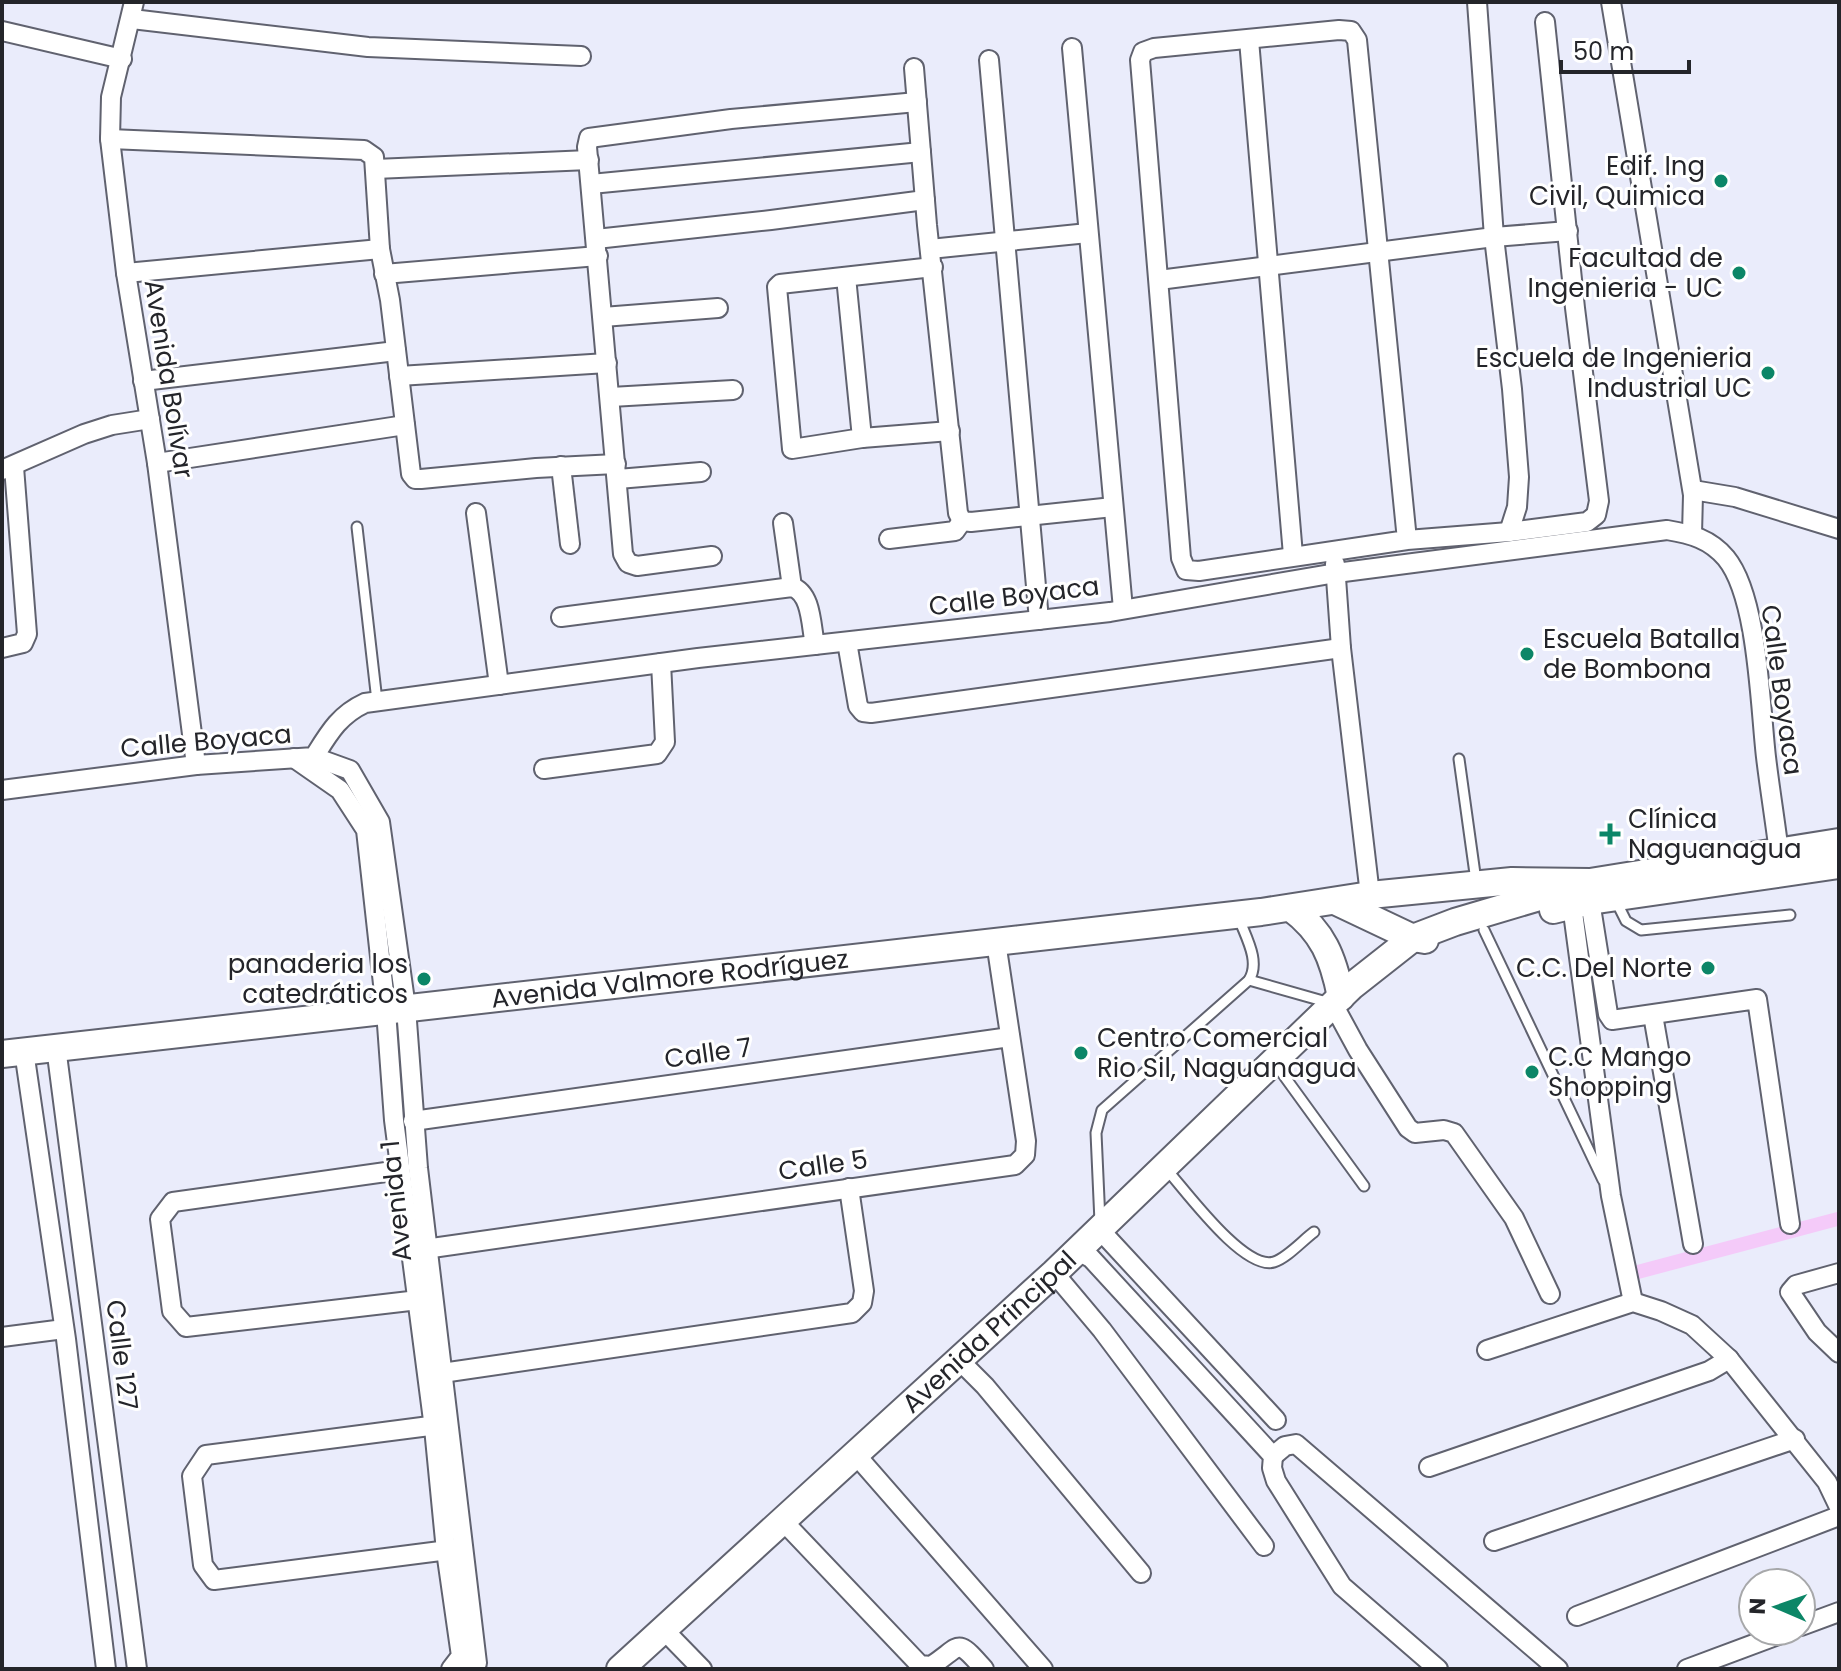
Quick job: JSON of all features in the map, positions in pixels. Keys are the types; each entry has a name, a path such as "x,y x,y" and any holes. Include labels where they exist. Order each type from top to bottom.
{"street":[{"path":"1477,2 1494,237 1519,477 1517,507 1509,532"},
{"path":"1611,2 1693,495 1692,534"},
{"path":"133,11 368,47 581,56"},
{"name":"Avenida Bolívar","path":"133,11 111,97 110,139 126,273 157,463 196,765"},
{"path":"1407,540 1357,40 1351,31 1339,30 1154,48 1143,52 1140,60 1181,558 1186,570 1199,571 1407,540 1587,522 1596,515 1599,506 1545,22"},
{"path":"2,31 122,59"},
{"path":"1249,40 1293,555"},
{"path":"1072,48 1123,609"},
{"path":"989,60 1039,620"},
{"path":"914,68 958,513 962,521"},
{"path":"712,556 637,566 628,563 623,554 589,138 731,119 917,102"},
{"path":"110,139 364,150 374,157 380,249 411,474 415,479 561,466 617,472 701,472"},
{"path":"591,184 921,152"},
{"path":"375,169 589,160"},
{"path":"384,274 597,248 771,220 925,200"},
{"path":"1159,280 1494,237 1568,231"},
{"path":"950,431 862,438 792,449 777,287 780,284 846,277 1005,241 1088,233"},
{"path":"126,273 380,249"},
{"path":"846,277 862,438"},
{"path":"603,317 718,308"},
{"path":"143,381 396,351"},
{"path":"399,376 607,363"},
{"path":"611,397 733,390"},
{"path":"2,648 23,643 27,634 8,468 84,434 112,425 150,419"},
{"path":"157,463 405,425"},
{"path":"561,466 570,544"},
{"path":"1693,495 1699,491 1735,497 1839,529"},
{"path":"962,521 1113,507"},
{"path":"476,513 499,685"},
{"path":"889,539 955,531 962,521"},
{"path":"783,523 792,587"},
{"name":"Calle Boyaca","path":"2,790 196,765 314,757 334,724 348,711 377,701 661,663 1123,609 1336,573 1667,530 1692,534 1712,544 1728,561 1746,604 1780,864"},
{"path":"1334,551 1341,648 1370,895"},
{"path":"561,617 792,587 805,596 815,645"},
{"path":"847,642 858,706 863,712 871,713 1341,648"},
{"path":"544,769 657,754 662,750 665,742 661,663"},
{"name":"Avenida 1","path":"314,757 350,770 380,822 396,1010 400,1170 419,1249"},
{"name":"Avenida 1","path":"294,758 340,790 366,830 413,1121 419,1249 454,1550 461,1656 451,1669"},
{"path":"1780,864 1839,842"},
{"path":"1592,896 1780,864 1839,865"},
{"name":"Avenida Valmore Rodríguez","path":"13,1052 996,942 1477,884 1512,881 1592,896"},
{"path":"1417,890 1442,906 1450,934"},
{"path":"1592,896 1612,1020 1757,999 1790,1224"},
{"path":"1592,896 1611,1196 1633,1302"},
{"name":"Avenida Principal","path":"620,1669 960,1361 1342,996 1450,934 1592,896"},
{"path":"1337,902 1450,934"},
{"path":"1291,908 1319,933 1337,976 1358,1050 1408,1128 1415,1133 1444,1130 1454,1133 1514,1218 1550,1294"},
{"name":"Calle 5","path":"419,1249 1015,1165 1025,1155 1026,1141 996,942"},
{"path":"1653,1015 1693,1244"},
{"name":"Calle 7","path":"413,1121 1010,1037"},
{"name":"Calle 127","path":"56,1047 137,1669"},
{"name":"Calle 127","path":"13,1052 64,1329 106,1669"},
{"path":"400,1170 173,1202 160,1219 172,1311 186,1327 425,1299"},
{"path":"442,1373 852,1313 862,1303 864,1291 849,1188"},
{"path":"1100,1230 1276,1420"},
{"path":"1078,1251 1091,1258 1273,1456"},
{"path":"1054,1273 1102,1330 1264,1546"},
{"path":"1837,1348 1817,1332 1790,1292 1796,1285 1839,1273"},
{"name":"Avenida 1","path":"425,1299 442,1373 441,1426"},
{"path":"1487,1350 1633,1302 1692,1325 1729,1359 1795,1439 1827,1482 1839,1507"},
{"path":"2,1337 64,1329"},
{"path":"1429,1467 1709,1371 1729,1359"},
{"path":"960,1361 985,1386 1141,1573"},
{"path":"441,1426 206,1455 192,1476 203,1565 214,1580 454,1550"},
{"path":"1494,1541 1795,1439"},
{"path":"1438,1669 1342,1586 1276,1481 1272,1468 1273,1456 1285,1446 1296,1444 1558,1669"},
{"path":"856,1455 1043,1669"},
{"path":"1577,1616 1839,1516"},
{"path":"783,1521 920,1665 931,1666 951,1649 961,1647 967,1649 984,1669"},
{"name":"Avenida 1","path":"454,1550 477,1663 472,1669"},
{"path":"1817,1620 1839,1612"},
{"path":"663,1629 702,1669"},
{"path":"1687,1669 1746,1647"}],"lane":[{"path":"357,527 377,701"},
{"path":"1459,759 1477,884"},
{"path":"1592,896 1641,930 1790,915"},
{"path":"1100,1230 1096,1133 1102,1110 1254,973 1254,962 1237,914"},
{"path":"1450,934 1611,1196"},
{"path":"1249,980 1342,996"},
{"path":"1274,1061 1364,1186"},
{"path":"1164,1167 1247,1257 1261,1263 1275,1262 1314,1232"}],"shaded area":[{"path":"1837,1212 1838,1226 1635,1280 1633,1266"}],"place":[{"name":"Edif. Ing Civil, Quimica","path":"1721,181"},
{"name":"Facultad de Ingenieria - UC","path":"1739,273"},
{"name":"Escuela de Ingenieria Industrial UC","path":"1768,373"},
{"name":"Escuela Batalla de Bombona","path":"1527,654"},
{"name":"Clínica Naguanagua","path":"1610,834"},
{"name":"C.C. Del Norte","path":"1708,968"},
{"name":"panaderia los catedráticos","path":"424,979"},
{"name":"Centro Comercial Rio Sil, Naguanagua","path":"1081,1053"},
{"name":"C.C Mango Shopping","path":"1532,1072"}]}
